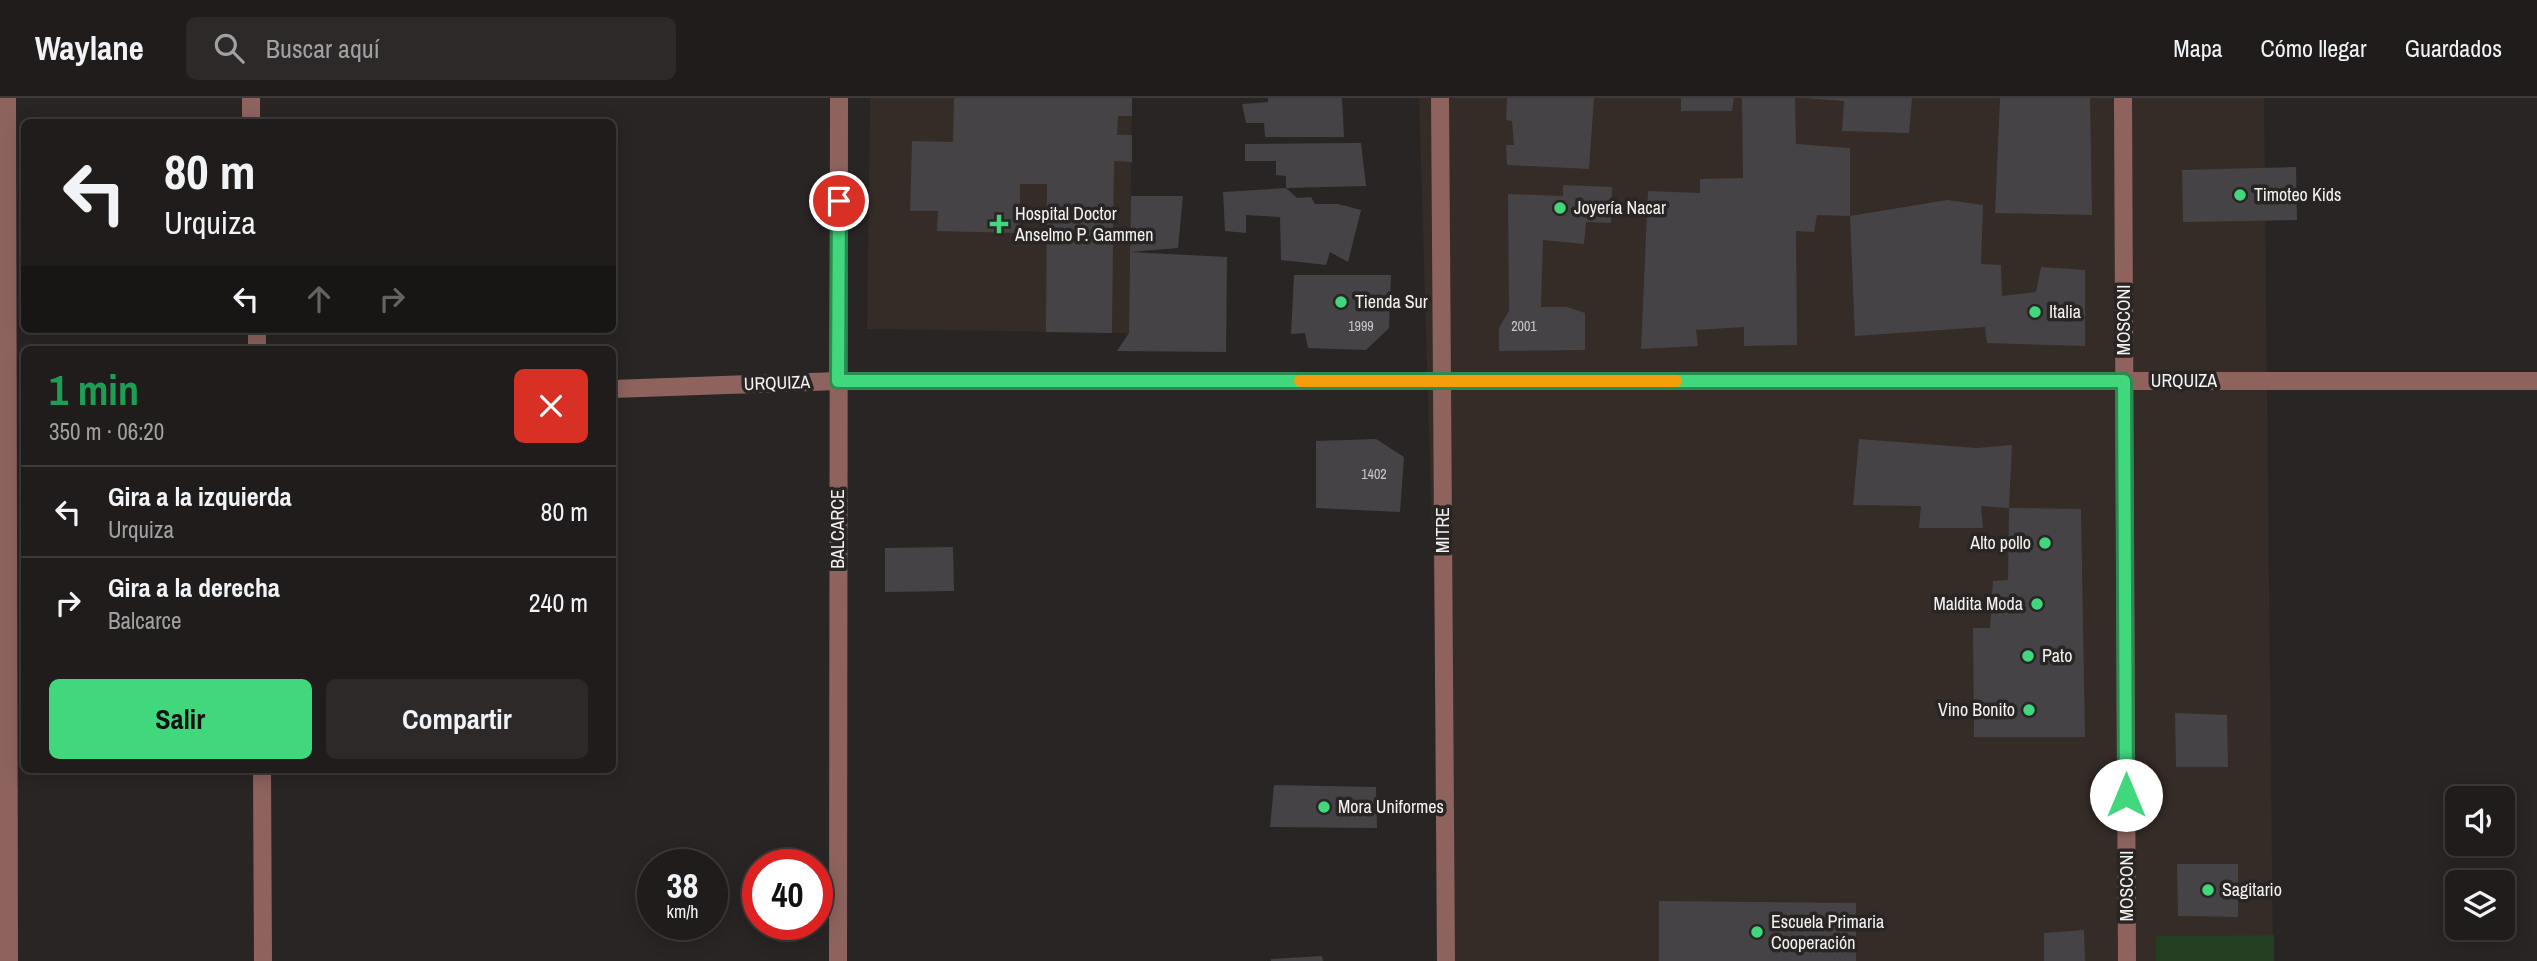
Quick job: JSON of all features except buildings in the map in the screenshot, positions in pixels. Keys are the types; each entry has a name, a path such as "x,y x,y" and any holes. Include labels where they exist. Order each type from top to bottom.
{"street":[{"path":"7,98 17,404 5,487 9,961"},
{"path":"251,98 251,119"},
{"name":"BALCARCE","path":"838,961 839,98"},
{"name":"MITRE","path":"1440,98 1446,961"},
{"name":"MOSCONI","path":"2123,98 2127,961"},
{"name":"URQUIZA","path":"616,389 838,381 2537,381"},
{"path":"262,773 263,961"}],"shaded area":[{"name":"Hospital Doctor Anselmo P. Gammen","path":"870,98 1132,98 1129,333 867,329"},
{"path":"1419,98 2264,98 2273,961 1445,961"}],"green space":[{"path":"2274,935 2274,961 2156,961 2156,936"}],"slow traffic":[{"path":"1300,381 1676,381"}],"place":[{"name":"Timoteo Kids","path":"2240,195"},
{"name":"Joyería Nacar","path":"1560,208"},
{"name":"Hospital Doctor Anselmo P. Gammen","path":"999,224"},
{"name":"Tienda Sur","path":"1341,302"},
{"name":"Italia","path":"2035,312"},
{"name":"Alto pollo","path":"2045,543"},
{"name":"Maldita Moda","path":"2037,604"},
{"name":"Pato","path":"2028,656"},
{"name":"Vino Bonito","path":"2029,710"},
{"name":"Mora Uniformes","path":"1324,807"},
{"name":"Sagitario","path":"2208,890"},
{"name":"Escuela Primaria Cooperación","path":"1757,932"}],"route":[{"path":"839,201 838,381 2124,381 2126,795"}]}
